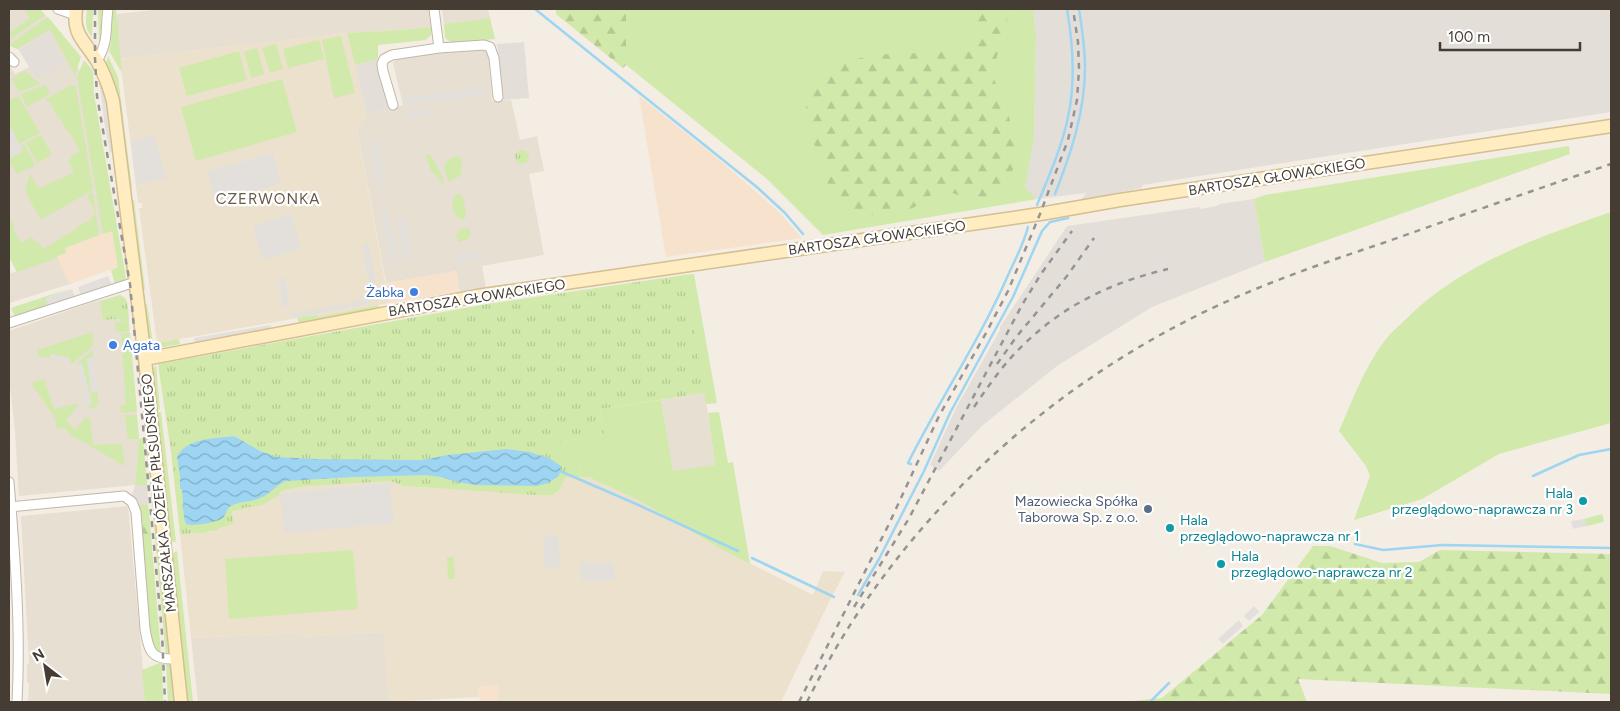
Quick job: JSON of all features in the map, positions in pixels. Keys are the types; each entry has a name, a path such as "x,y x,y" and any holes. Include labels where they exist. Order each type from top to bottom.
{"street":[{"path":"58,9 75,12"},
{"path":"98,61 107,38 108,9"},
{"path":"434,9 439,48"},
{"name":"MARSZAŁKA JÓZEFA PIŁSUDSKIEGO","path":"75,12 75,26 78,34 98,61 113,101 145,359 181,702"},
{"path":"393,105 383,71 382,64 384,59 392,55 484,44 490,47 494,58 498,97"},
{"name":"BARTOSZA GŁOWACKIEGO","path":"145,359 477,296 1040,214 1120,200 1611,126"},
{"path":"9,323 135,282"},
{"path":"9,482 15,558 19,659 18,702"},
{"name":"MARSZAŁKA JÓZEFA PIŁSUDSKIEGO","path":"10,507 124,496 132,502 136,512 144,619 148,644 152,652 161,660 176,659"}],"shaded area":[{"path":"9,9 40,9 57,29 77,64 83,79 112,230 65,248 66,253 57,256 70,284 9,303 9,274 17,271 9,257 9,65 15,74 29,67 35,77 49,34 19,50 9,45"},
{"path":"163,9 428,9 431,27 347,33 120,59 117,14"},
{"path":"442,9 488,9 490,18 444,24"},
{"path":"1033,9 1611,9 1611,112 1142,185 1142,188 1081,200 1086,193 1037,199 1025,187 1034,138 1036,34"},
{"path":"49,33 65,63 38,78 35,77 19,50"},
{"path":"347,33 367,114 357,130 389,303 317,317 315,315 157,343 139,208 142,208 142,203 138,203 120,59"},
{"path":"524,42 529,98 503,100 497,44"},
{"path":"483,49 488,54 492,101 511,100 520,140 537,136 544,171 529,174 544,255 482,266 486,288 460,292 456,271 386,283 357,129 367,114 403,105 393,63 398,57"},
{"path":"378,59 391,108 367,114 355,65"},
{"path":"99,77 107,99 115,149 110,153 104,121"},
{"path":"483,88 484,95 405,105 404,97"},
{"path":"639,96 717,158 779,212 802,238 666,257"},
{"path":"430,108 431,115 407,119 406,112"},
{"path":"9,124 23,151 9,159"},
{"path":"154,135 167,178 136,185 131,141"},
{"path":"378,138 384,187 378,188 372,139"},
{"path":"273,153 280,183 218,200 214,199 207,171"},
{"path":"1254,199 1265,262 1152,307 1057,366 983,425 939,471 930,465 956,408 1000,327 1067,226 1199,207 1201,209"},
{"path":"387,207 397,262 391,263 381,208"},
{"path":"291,214 301,249 262,260 253,225"},
{"path":"404,218 411,260 404,261 397,219"},
{"path":"112,230 118,267 70,284 56,256 66,253 65,248"},
{"path":"369,243 376,284 369,285 362,244"},
{"path":"483,251 484,258 458,263 457,255"},
{"path":"456,271 460,292 389,303 386,283"},
{"path":"108,276 112,285 81,296 78,287"},
{"path":"285,277 290,306 283,307 278,279"},
{"path":"72,289 75,297 48,306 45,298"},
{"path":"120,295 127,301 139,439 135,485 19,496 9,375 9,331 87,304"},
{"path":"370,299 367,304 293,318 289,314"},
{"path":"271,325 272,331 195,345 194,338"},
{"path":"51,354 70,358 70,362 49,358"},
{"path":"93,356 97,391 91,393 87,358"},
{"path":"82,363 92,404 87,406 76,364"},
{"path":"705,393 715,465 673,472 661,400"},
{"path":"566,477 588,477 636,499 723,550 813,595 823,571 845,572 781,702 499,702 498,685 478,687 478,697 389,702 384,632 303,637 302,633 191,638 180,534 204,533 234,524 232,511 261,506 280,492 298,487 391,481 403,486 553,495 559,490"},
{"path":"390,483 394,523 284,533 280,493"},
{"path":"135,485 147,485 148,505 135,504 131,498"},
{"path":"128,506 145,702 28,702 27,664 29,664 21,516"},
{"path":"1584,519 1588,526 1571,529 1573,528 1571,521"},
{"path":"558,535 560,568 545,569 543,536"},
{"path":"580,562 614,563 615,580 581,581"},
{"path":"1254,606 1259,612 1249,621 1244,616"},
{"path":"1239,620 1243,626 1223,644 1218,639"},
{"path":"384,632 389,702 198,702 191,638 302,633 304,637"},
{"path":"498,685 517,702 480,702 477,687"}],"green space":[{"path":"24,9 40,9 45,15 9,40 9,33 30,18"},
{"path":"87,9 93,9 92,37 87,27"},
{"path":"98,9 102,9 101,42 99,42"},
{"path":"116,9 122,73 109,51 112,16 113,11"},
{"path":"556,9 626,9 626,65 623,68 556,14"},
{"path":"557,9 1033,9 1036,34 1034,139 1025,187 1037,199 823,235 766,178"},
{"path":"978,9 1010,9 992,75 1005,103 1016,155 1013,169 1000,196 986,201 975,201 944,190 928,197 910,209 894,208 866,217 856,216 833,196 822,170 819,154 810,136 806,105 810,90 823,77 842,63 871,55 966,51 976,31"},
{"path":"48,17 81,57 75,75 50,29 17,49 9,45"},
{"path":"490,18 495,39 452,43 445,38 444,24"},
{"path":"431,27 431,35 426,40 378,45 378,59 355,65 347,33"},
{"path":"341,36 355,93 334,98 322,40"},
{"path":"319,40 324,59 288,68 283,49"},
{"path":"276,44 283,69 270,73 262,48"},
{"path":"257,48 264,74 251,78 244,52"},
{"path":"239,51 247,80 187,96 179,68"},
{"path":"108,56 118,77 132,188 130,188 116,86 106,64"},
{"path":"84,60 93,71 94,94 126,278 122,282 115,284 111,270 118,267 112,231 103,234 77,77"},
{"path":"24,71 40,84 19,92 12,79"},
{"path":"282,79 297,132 196,161 181,107"},
{"path":"45,85 50,94 27,107 21,94"},
{"path":"71,85 76,87 93,190 40,219 25,191 30,174 38,188 59,180 74,172 68,161 72,158 71,156 80,151 60,118 58,118 50,102 48,103 46,99"},
{"path":"18,96 40,133 19,144 9,124 9,101"},
{"path":"41,135 52,155 37,163 26,143"},
{"path":"24,144 35,165 17,174 12,165 9,166 9,159 23,151 20,146"},
{"path":"1569,146 1570,154 1265,262 1254,199 1265,195"},
{"path":"519,150 525,150 529,157 525,164 519,164 515,160 515,154"},
{"path":"427,154 433,158 442,175 442,187 439,179 430,168 425,155"},
{"path":"457,156 462,160 461,175 449,182 444,166 447,161"},
{"path":"93,193 99,235 65,248 66,253 57,256 57,258 17,272 9,257 9,216 21,243 32,237 43,249 96,215 87,196"},
{"path":"458,194 464,200 466,217 462,220 455,215 452,205 454,196"},
{"path":"131,200 134,200 145,289 142,290"},
{"path":"1611,212 1611,423 1499,454 1422,499 1354,520 1370,476 1366,466 1339,431 1364,374 1386,339 1429,299 1477,267 1530,242"},
{"path":"463,228 468,228 471,233 468,239 460,242 456,236"},
{"path":"694,274 717,403 706,404 684,275"},
{"path":"684,275 705,393 600,409 604,434 555,443 579,465 581,477 566,477 559,490 553,495 403,486 391,481 298,487 280,492 279,495 261,506 232,511 234,524 204,533 180,534 171,452 158,364 487,304"},
{"path":"71,288 46,298 48,306 15,317 11,308"},
{"path":"120,295 127,302 129,321 103,319 100,302"},
{"path":"143,304 147,304 154,350 149,346"},
{"path":"134,305 171,655 166,657"},
{"path":"379,305 378,309 303,325 299,323 297,318 316,315 317,317"},
{"path":"129,321 129,331 116,332 115,323"},
{"path":"93,332 93,346 73,363 70,362 70,358 51,354 49,358 38,356 37,350"},
{"path":"130,333 137,411 121,413 120,406 126,405 121,334"},
{"path":"179,339 180,344 157,348 157,343"},
{"path":"93,350 93,356 87,359 91,393 97,391 98,403 95,408 90,408 87,406 92,404 82,363 76,364"},
{"path":"156,365 160,409 156,410 152,371"},
{"path":"44,379 54,409 79,403 66,421 75,430 86,417 90,419 93,445 122,444 125,466 71,435 65,428 57,429 55,418 31,383"},
{"path":"661,400 673,471 715,465 708,413 719,412 728,463 733,462 750,564 636,499 588,477 581,477 579,465 554,443 604,434 600,409"},
{"path":"156,412 161,412 176,542 169,541"},
{"path":"125,415 137,415 139,439 128,439"},
{"path":"143,438 147,485 135,485 139,439"},
{"path":"135,504 148,505 150,522 140,521"},
{"path":"1602,514 1603,522 1587,526 1584,519"},
{"path":"140,521 150,522 152,547 143,547"},
{"path":"1313,546 1330,546 1382,563 1419,562 1440,550 1611,554 1611,694 1298,679 1307,702 1122,702 1162,698 1262,615"},
{"path":"143,547 152,547 161,654 154,649 148,635"},
{"path":"353,550 358,609 229,619 225,559"},
{"path":"177,551 193,702 186,702 171,554"},
{"path":"447,557 453,557 455,579 448,579"},
{"path":"162,662 163,702 145,702 142,670"},
{"path":"166,662 171,665 175,702 168,702"}],"water":[{"path":"234,436 260,451 277,457 422,460 448,455 507,449 529,452 549,458 561,466 559,476 548,483 537,486 475,485 425,475 286,481 263,497 231,506 221,519 200,524 186,524 177,456 182,450 195,442"}],"waterway":[{"path":"535,9 758,188 785,213 803,234"},
{"path":"1037,205 1059,150 1072,90 1073,63 1067,9"},
{"path":"1055,194 1072,148 1083,100 1085,60 1079,9"},
{"path":"858,595 879,559 924,471 950,413 1013,297 1042,231 1050,222 1068,218"},
{"path":"911,464 908,463 920,439 998,297 1020,250 1028,227"},
{"path":"1533,476 1579,455 1611,449"},
{"path":"560,471 738,551"},
{"path":"1355,544 1383,550 1443,545 1611,548"},
{"path":"752,558 834,597"},
{"path":"1150,702 1169,683"}],"railway":[{"path":"95,9 97,96 130,284 162,633 165,702"},
{"path":"799,702 888,526 939,416 1008,291 1040,214 1068,140 1077,100 1078,42 1073,9"},
{"path":"807,702 840,641 879,582 922,528 970,477 1022,430 1077,388 1135,350 1196,316 1265,285 1611,164"},
{"path":"854,607 908,520 1022,305 1041,274 1072,231"},
{"path":"997,364 1017,336 1067,276 1094,238"},
{"path":"974,407 1008,361 1025,343 1061,314 1080,302 1122,283 1168,269"}],"place":[{"name":"Żabka","path":"414,292"},
{"name":"Agata","path":"113,345"},
{"name":"Hala przeglądowo-naprawcza nr 3","path":"1583,501"},
{"name":"Mazowiecka Spółka Taborowa Sp. z o.o.","path":"1148,509"},
{"name":"Hala przeglądowo-naprawcza nr 1","path":"1170,528"},
{"name":"Hala przeglądowo-naprawcza nr 2","path":"1221,564"}],"district":[{"name":"CZERWONKA","path":"268,199"}]}
